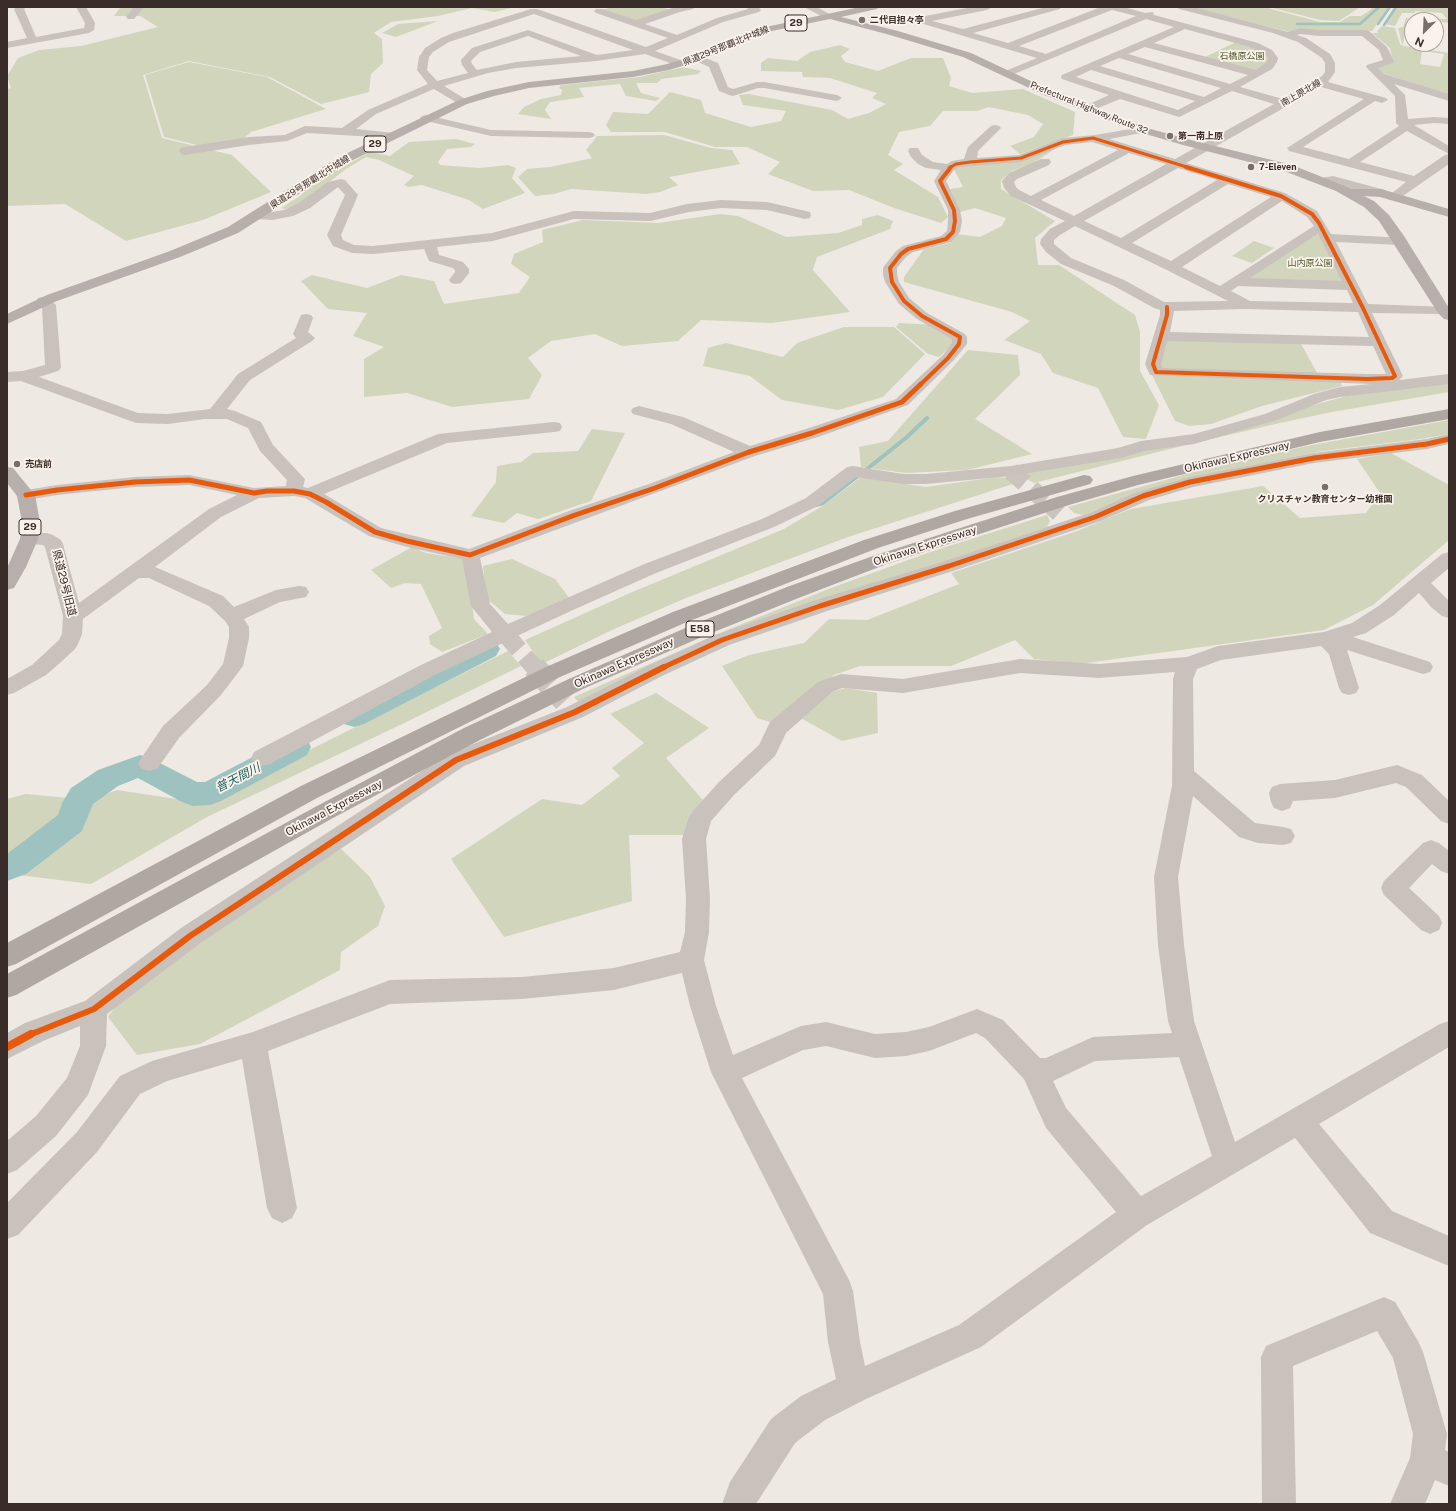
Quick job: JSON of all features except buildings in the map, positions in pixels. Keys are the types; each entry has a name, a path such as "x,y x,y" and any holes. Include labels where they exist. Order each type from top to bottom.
{"highway":[{"name":"Okinawa Expressway","path":"7,956 309,792 425,734 553,672 680,617 777,579 871,544 1042,491 1209,447 1307,425 1449,400"},
{"name":"Okinawa Expressway","path":"7,987 318,816 472,734 578,683 696,631 794,592 887,558 1063,501 1126,483 1320,438 1449,414"}],"main road":[{"name":"県道29号那覇北中城線","path":"7,320 43,301 187,250 233,230 332,167 391,135 463,102 517,87 633,74 682,64 764,30 874,7"},
{"name":"Prefectural Highway Route 32","path":"828,16 947,48 967,55 1048,93 1143,130 1282,167 1325,181 1352,193 1377,211 1390,225 1446,313"},
{"name":"Prefectural Highway Route 32","path":"1352,193 1364,192 1380,194 1449,212"},
{"name":"29","path":"7,472 26,495 31,522 29,539 18,567 7,584"}],"street":[{"path":"21,7 18,9 33,40"},
{"path":"7,45 89,30 90,23 81,7"},
{"path":"131,17 139,7"},
{"path":"463,102 435,85 422,70 422,64 429,50 457,35 546,7"},
{"path":"611,7 599,11 677,38"},
{"path":"635,24 678,9 690,7"},
{"path":"346,132 372,112 435,85 486,70 646,51 720,20 756,10 751,7"},
{"path":"809,7 828,16"},
{"path":"987,7 920,20 1046,57"},
{"path":"964,32 1057,7"},
{"path":"1009,46 1112,7 1240,40 1263,48 1273,58 1272,62 1268,67 1257,74 1179,114 1066,77 1184,26"},
{"name":"南上原北線","path":"1167,307 1159,305 1119,283 1066,261 1051,249 1047,244 1048,239 1055,232 1175,163 1320,83 1330,72 1331,66 1329,59 1313,46 1288,35 1182,7"},
{"path":"1007,74 1160,10"},
{"path":"534,11 682,64"},
{"path":"1288,35 1300,31 1319,33 1365,33 1383,49 1389,61 1371,67 1400,95 1404,125"},
{"path":"475,74 467,65 466,60 476,50 528,33 596,58"},
{"path":"1143,43 1257,74"},
{"path":"490,45 503,50"},
{"path":"1186,55 1202,48"},
{"path":"1118,54 1283,103"},
{"path":"517,56 536,63"},
{"path":"698,58 714,65 723,89 733,93 757,85 764,85 837,98"},
{"path":"1091,67 1206,101"},
{"path":"1380,76 1449,98"},
{"path":"1320,83 1402,106"},
{"path":"1088,109 1119,95"},
{"path":"1373,98 1293,148 1417,181"},
{"path":"426,118 498,134 546,133 589,135"},
{"path":"1351,163 1404,125 1434,120 1449,121"},
{"path":"1404,125 1449,151"},
{"path":"970,162 972,150 995,128"},
{"path":"185,151 249,140 287,138 305,129 391,135"},
{"path":"15,376 136,418 168,419 229,414 255,425 266,447 296,479 302,493 375,532 407,541 470,555 530,531 655,488 748,452 812,433 902,402 948,358 959,344 960,337 922,316 904,300 892,282 890,274 890,268 901,254 908,249 946,239 953,232 955,221 954,210 940,181 949,168 956,164 970,162 1021,158 1063,142 1143,130"},
{"path":"1428,140 1449,136"},
{"path":"287,138 288,146 292,150"},
{"path":"262,758 428,670 506,635 566,605 649,569 768,523 812,502 860,472 903,479 948,478 1011,471 1121,453 1141,446 1194,439 1218,433 1271,417 1320,397 1395,376 1352,286 1324,232 1312,214 1281,196 1093,138"},
{"path":"1072,141 1070,145 1053,161 1013,176 1008,181 1010,188 1015,193 1172,267 1246,305"},
{"path":"1030,200 1128,149"},
{"path":"914,150 916,157 922,161 930,165 949,168"},
{"path":"1393,197 1449,158"},
{"path":"1070,168 1083,173"},
{"path":"1122,243 1227,179"},
{"path":"1325,181 1333,180 1380,194"},
{"path":"257,215 272,216 288,213 305,205 332,185 341,183 352,195 334,235 338,243 352,249 373,250 493,236 574,215 650,217 687,208 721,204 767,206 805,215"},
{"path":"1172,267 1281,196"},
{"path":"1221,291 1234,282 1324,232 1400,241"},
{"path":"430,244 431,252 434,258 458,265 462,269 462,273 456,280"},
{"path":"1234,282 1352,286"},
{"path":"15,376 53,368 50,305 43,301"},
{"path":"1446,313 1363,308 1246,305 1167,307 1167,314 1153,364 1156,372 1370,383 1449,379"},
{"path":"215,414 244,377 307,338 300,334 306,318"},
{"path":"1161,336 1379,342"},
{"path":"639,411 677,420 748,452"},
{"path":"26,495 64,489 135,482 189,480 254,493 302,493 444,438 554,427"},
{"path":"7,1047 34,1032 94,1008 190,936 456,760 570,707 655,671 722,640 820,606 914,578 1064,519 1095,517 1143,496 1190,482 1307,460 1427,444 1449,439"},
{"path":"73,616 215,513 254,493"},
{"name":"県道29号旧道","path":"7,688 38,670 68,644 72,634 73,616 54,544 47,539 29,539"},
{"path":"470,555 480,606 506,635"},
{"path":"854,1387 844,1342 838,1291 725,1072 703,1006 691,960 697,932 698,898 694,839 701,818 728,788 767,750 778,728 825,687 841,681 903,686 1020,666 1099,671 1189,664 1218,653 1328,638 1359,628 1387,610 1448,560"},
{"path":"135,572 152,572 216,601 232,616 239,627 239,638 233,666 214,690 171,732 149,763"},
{"path":"1420,582 1438,602 1449,611"},
{"path":"232,616 276,596 299,592"},
{"path":"1328,638 1423,667"},
{"path":"1328,638 1338,651 1349,688"},
{"path":"1189,664 1183,679 1183,786 1166,876 1171,945 1180,1021 1228,1162"},
{"path":"1183,774 1247,830 1258,834 1283,836"},
{"path":"1282,802 1280,793 1336,789 1397,774 1414,781 1449,815"},
{"path":"1430,923 1392,888 1431,850 1448,861"},
{"path":"7,1224 87,1142 130,1085 162,1070 253,1044 390,992 522,988 614,979 691,960"},
{"path":"7,1160 46,1126 78,1086 93,1046 94,1008"},
{"path":"725,1072 801,1038 826,1034 875,1046 906,1044 929,1039 977,1021 994,1029 1034,1070 1056,1118 1137,1215"},
{"path":"739,1504 742,1494 783,1431 813,1408 854,1387 970,1336 1137,1215 1449,1033"},
{"path":"253,1044 282,1208"},
{"path":"1034,1070 1047,1071 1093,1049 1188,1044"},
{"path":"1298,1120 1381,1222 1449,1251"},
{"path":"1279,1504 1277,1357 1384,1313 1407,1352 1438,1464 1407,1504"}],"green space":[{"path":"515,7 495,12 472,8 438,16 391,22 374,33 382,39 383,63 371,74 369,92 321,104 270,77 189,61 143,75 162,138 232,155 271,192 203,220 126,241 65,204 7,206 7,89 11,88 7,76 18,58 39,50 81,46 158,27 140,16 114,16 120,8"},
{"path":"611,7 661,7 673,11 635,24 599,11"},
{"path":"1190,7 1264,7 1320,22 1340,22 1350,16 1361,16 1372,9 1369,7 1389,7 1372,31 1315,30 1299,28 1290,32"},
{"path":"1269,7 1360,7 1339,21 1320,20"},
{"path":"1397,7 1449,7 1449,23 1444,22 1444,19 1447,19 1444,15 1444,12 1415,11 1402,13 1395,26 1384,24"},
{"path":"438,21 396,37 382,33 398,24"},
{"path":"1404,24 1404,39 1402,44 1398,28 1403,27"},
{"path":"1382,26 1395,28 1400,44 1404,46 1404,52 1422,52 1420,64 1440,67 1444,54 1429,52 1449,53 1449,95 1382,73 1376,68 1393,62 1390,48 1372,33 1378,33 1377,31"},
{"name":"石橋原公園","path":"1240,40 1273,58 1257,74 1201,59"},
{"path":"840,45 850,49 841,56 845,62 878,71 911,58 943,58 951,78 949,86 972,93 1023,89 1075,112 1073,135 1020,154 1010,146 1034,137 1043,124 1028,115 989,107 977,111 943,111 930,126 899,132 888,155 903,164 894,170 938,197 948,217 941,223 894,208 849,190 813,191 768,174 780,162 747,147 715,147 665,132 611,132 606,125 613,112 648,114 670,92 701,100 705,113 751,127 781,121 786,111 743,105 739,95 749,94 832,110 848,119 869,113 886,104 872,98 877,93 830,78 803,77 802,72 761,71 761,63 768,58 797,61 810,52"},
{"path":"189,62 267,77 326,109 251,132 244,138 201,146 164,137 145,75"},
{"path":"684,67 701,71 698,74 661,79 657,83 636,83 641,93 660,98 656,101 626,96 620,84 579,88 584,97 550,102 545,110 551,119 518,114 524,107 541,99 561,95 562,90 559,88 561,85 639,77"},
{"path":"664,135 711,148 732,150 740,164 669,177 678,185 660,192 646,194 571,189 554,194 535,196 518,177 527,169 550,167 592,158 586,150 597,136"},
{"path":"456,139 475,144 471,147 447,149 438,162 440,165 479,168 508,165 516,168 512,178 525,193 483,209 469,200 422,185 408,187 404,185 414,176 379,160 366,157 346,169 309,198 285,209 281,208 328,175 370,152 390,156 409,142"},
{"path":"1055,149 1033,163 1012,171 1001,180 1001,189 1055,221 1035,238 1038,265 1059,265 1135,315 1140,332 1140,371 1159,405 1146,439 1123,437 1098,388 1053,373 1041,354 1004,340 1030,321 1012,312 904,282 904,277 924,249 950,243 956,234 980,237 1002,226 1006,218 975,208 960,212 950,189 963,187 954,169 965,165"},
{"path":"720,214 738,216 786,237 838,233 862,225 862,219 878,215 893,221 890,229 817,257 813,270 850,312 772,323 701,320 678,341 622,346 595,334 551,341 528,358 542,375 529,399 452,407 407,393 364,397 364,359 384,347 353,336 367,313 328,309 301,281 312,275 367,288 401,275 434,281 444,304 519,293 530,277 511,264 514,254 543,242 542,230 583,220 658,223"},
{"name":"山内原公園","path":"1315,234 1320,235 1348,286 1234,282"},
{"path":"1254,241 1274,248 1252,263 1232,256"},
{"path":"899,323 935,325 954,337 954,343 939,357 928,354 896,327"},
{"path":"844,327 894,327 925,354 883,397 838,410 782,400 750,376 703,366 708,348 726,343 783,357 797,343"},
{"path":"1164,340 1300,342 1320,378 1340,380 1342,386 1262,406 1211,424 1189,426 1175,421 1152,375"},
{"path":"968,350 1018,355 1020,375 975,419 1032,454 967,470 906,473 861,467 859,447 888,441"},
{"path":"1449,382 1449,392 1332,412 1280,423 1034,483 1027,479 1029,472 1154,448 1347,396"},
{"path":"1449,420 1449,434 1421,439 1323,451 1198,476 1132,495 1083,515 1074,513 1068,507 1227,463 1312,445"},
{"path":"592,429 625,433 591,501 538,519 517,513 504,523 471,516 496,482 497,466 521,462 533,453 578,451"},
{"path":"1391,453 1449,485 1449,540 1373,605 1324,630 1079,664 1034,659 1015,640 951,666 860,666 834,675 780,725 757,718 722,666 749,655 804,643 829,619 867,620 959,584 951,573 1077,531 1131,509 1263,486 1300,518 1366,513 1380,493 1357,459"},
{"path":"861,477 926,487 996,477 1008,478 1016,483 851,536 686,598 612,630 542,664 525,640 630,593 784,529 824,505"},
{"path":"1047,515 1050,521 1047,527 893,579 580,704 574,697 727,630 831,588 930,552"},
{"path":"412,547 426,553 466,559 474,619 488,634 442,652 430,644 429,636 442,628 421,584 405,583 391,588 371,570"},
{"path":"512,559 555,579 570,599 527,616 505,614 487,599 483,566"},
{"path":"508,651 521,666 207,817 91,884 11,874 7,875 7,799 26,794 89,800 117,790 203,803"},
{"path":"846,688 877,693 878,733 842,741 799,717 828,693"},
{"path":"656,693 709,728 666,758 703,800 687,835 629,835 632,901 504,937 451,859 542,799 582,805 620,776 612,768 644,743 610,714"},
{"path":"336,844 370,877 385,906 378,926 341,952 340,970 200,1044 137,1055 108,1017 123,996"}],"waterway":[{"path":"1297,24 1360,24 1379,7"},
{"path":"1378,24 1390,7"},
{"path":"1384,25 1396,7"},
{"path":"816,505 823,503 867,469 907,437 927,418"},
{"name":"普天間川","path":"354,717 487,649"},
{"name":"普天間川","path":"7,868 15,865 71,822 77,803 82,796 108,778 140,766 193,794 210,793 297,747"}],"tunnel":[{"path":"1011,471 1059,513"},
{"path":"507,636 535,668"},
{"path":"534,667 565,701"}],"cycle path":[{"path":"26,495 57,490 135,482 189,480 254,493 267,491 294,491 310,494 326,502 375,532 407,541 470,555 575,515 655,488 749,452 812,433 902,402 948,358 959,344 960,337 922,316 904,301 892,282 890,274 890,268 901,254 908,249 946,239 953,232 955,221 954,210 940,181 949,168 956,164 970,162 1021,158 1063,142 1093,138 1281,196 1312,214 1319,223 1363,308 1395,376 1392,378 1367,379 1156,372 1153,364 1167,315 1167,307"},
{"path":"7,1047 34,1032 94,1009 190,936 456,760 575,712 655,671 722,640 820,606 949,566 1095,517 1143,496 1190,482 1314,458 1427,444 1449,439"}],"place":[{"name":"二代目担々亭","path":"862,20"},
{"name":"第一南上原","path":"1170,136"},
{"name":"7-Eleven","path":"1251,167"},
{"name":"売店前","path":"17,464"},
{"name":"クリスチャン教育センター幼稚園","path":"1325,487"}]}
